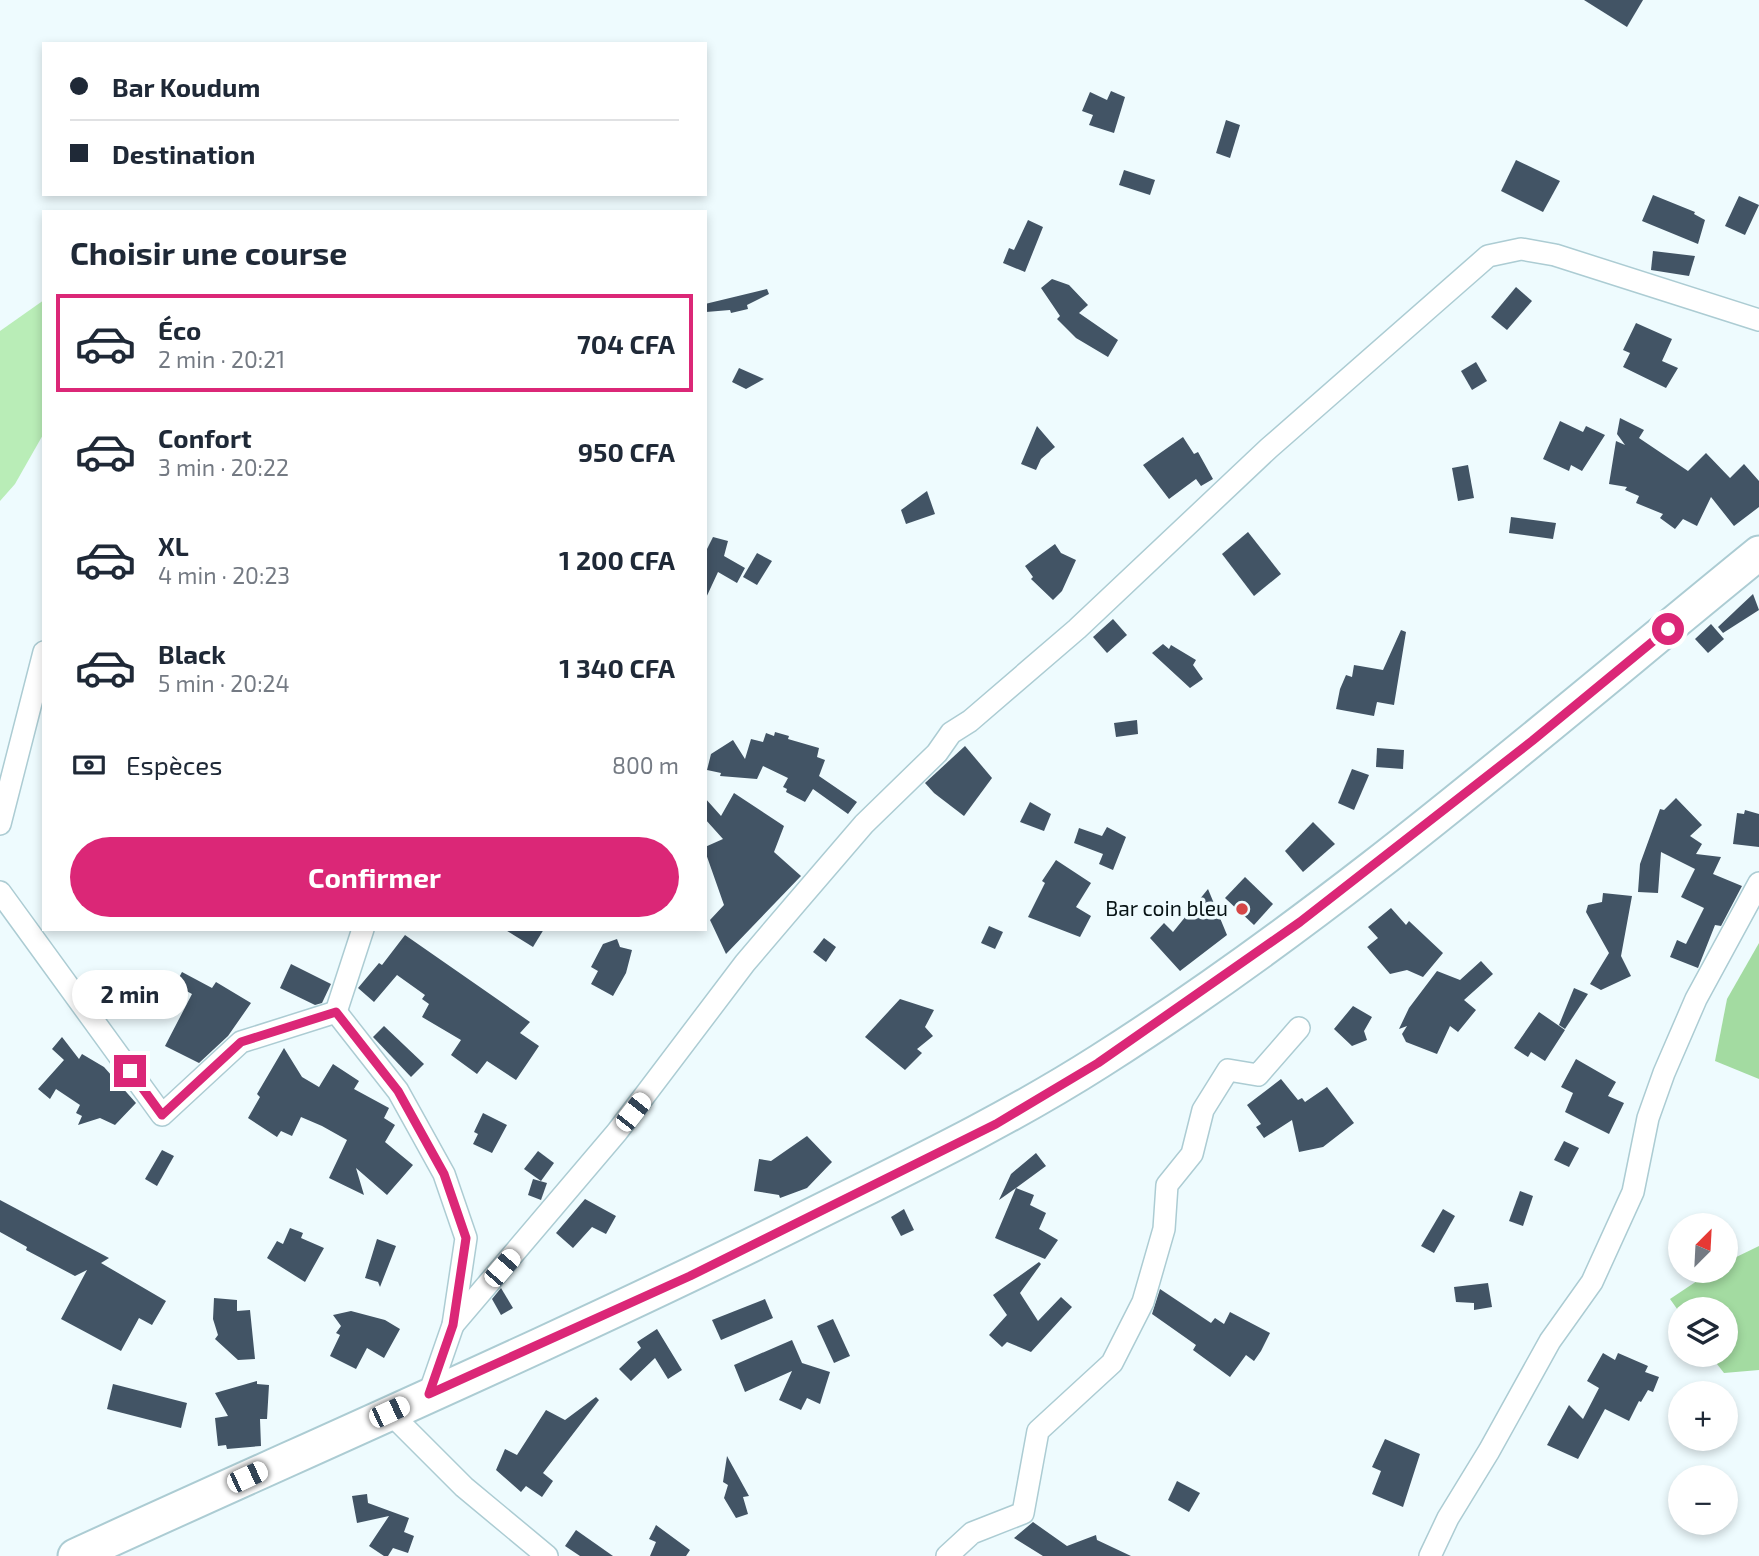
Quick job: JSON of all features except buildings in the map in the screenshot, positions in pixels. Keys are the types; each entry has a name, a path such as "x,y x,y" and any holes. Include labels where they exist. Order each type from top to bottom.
{"main road":[{"path":"75,1556 690,1276 996,1124 1098,1063 1300,922 1532,741 1759,554"}],"street":[{"path":"453,1325 617,1132 779,922 864,824 937,753 951,733 971,720 1077,629 1269,448 1488,256 1521,249 1555,255 1759,320"},
{"path":"0,824 42,660"},
{"path":"1430,1556 1448,1518 1489,1451 1550,1340 1592,1282 1633,1192 1648,1118 1664,1073 1696,999 1759,883"},
{"path":"0,892 162,1115 241,1042 336,1012"},
{"path":"336,1012 362,931"},
{"path":"336,1012 398,1091 444,1174 466,1238 453,1325 429,1394"},
{"path":"947,1556 972,1533 1023,1513 1038,1431 1112,1363 1143,1302 1164,1228 1167,1185 1192,1154 1203,1110 1228,1070 1258,1075 1299,1028"},
{"path":"389,1412 464,1487 547,1556"}],"green space":[{"path":"42,301 42,437 15,484 0,501 0,331"},
{"path":"1759,943 1759,1079 1715,1061 1727,999"},
{"path":"1759,1246 1759,1370 1724,1373 1719,1367 1738,1367 1738,1297 1673,1297 1694,1283 1738,1283 1738,1256"}],"place":[{"name":"Bar coin bleu","path":"1242,909"}],"route":[{"path":"130,1071 162,1115 241,1042 336,1012 398,1091 444,1174 466,1238 453,1325 429,1394 690,1276 996,1124 1098,1063 1300,922 1532,741 1668,629"}]}
